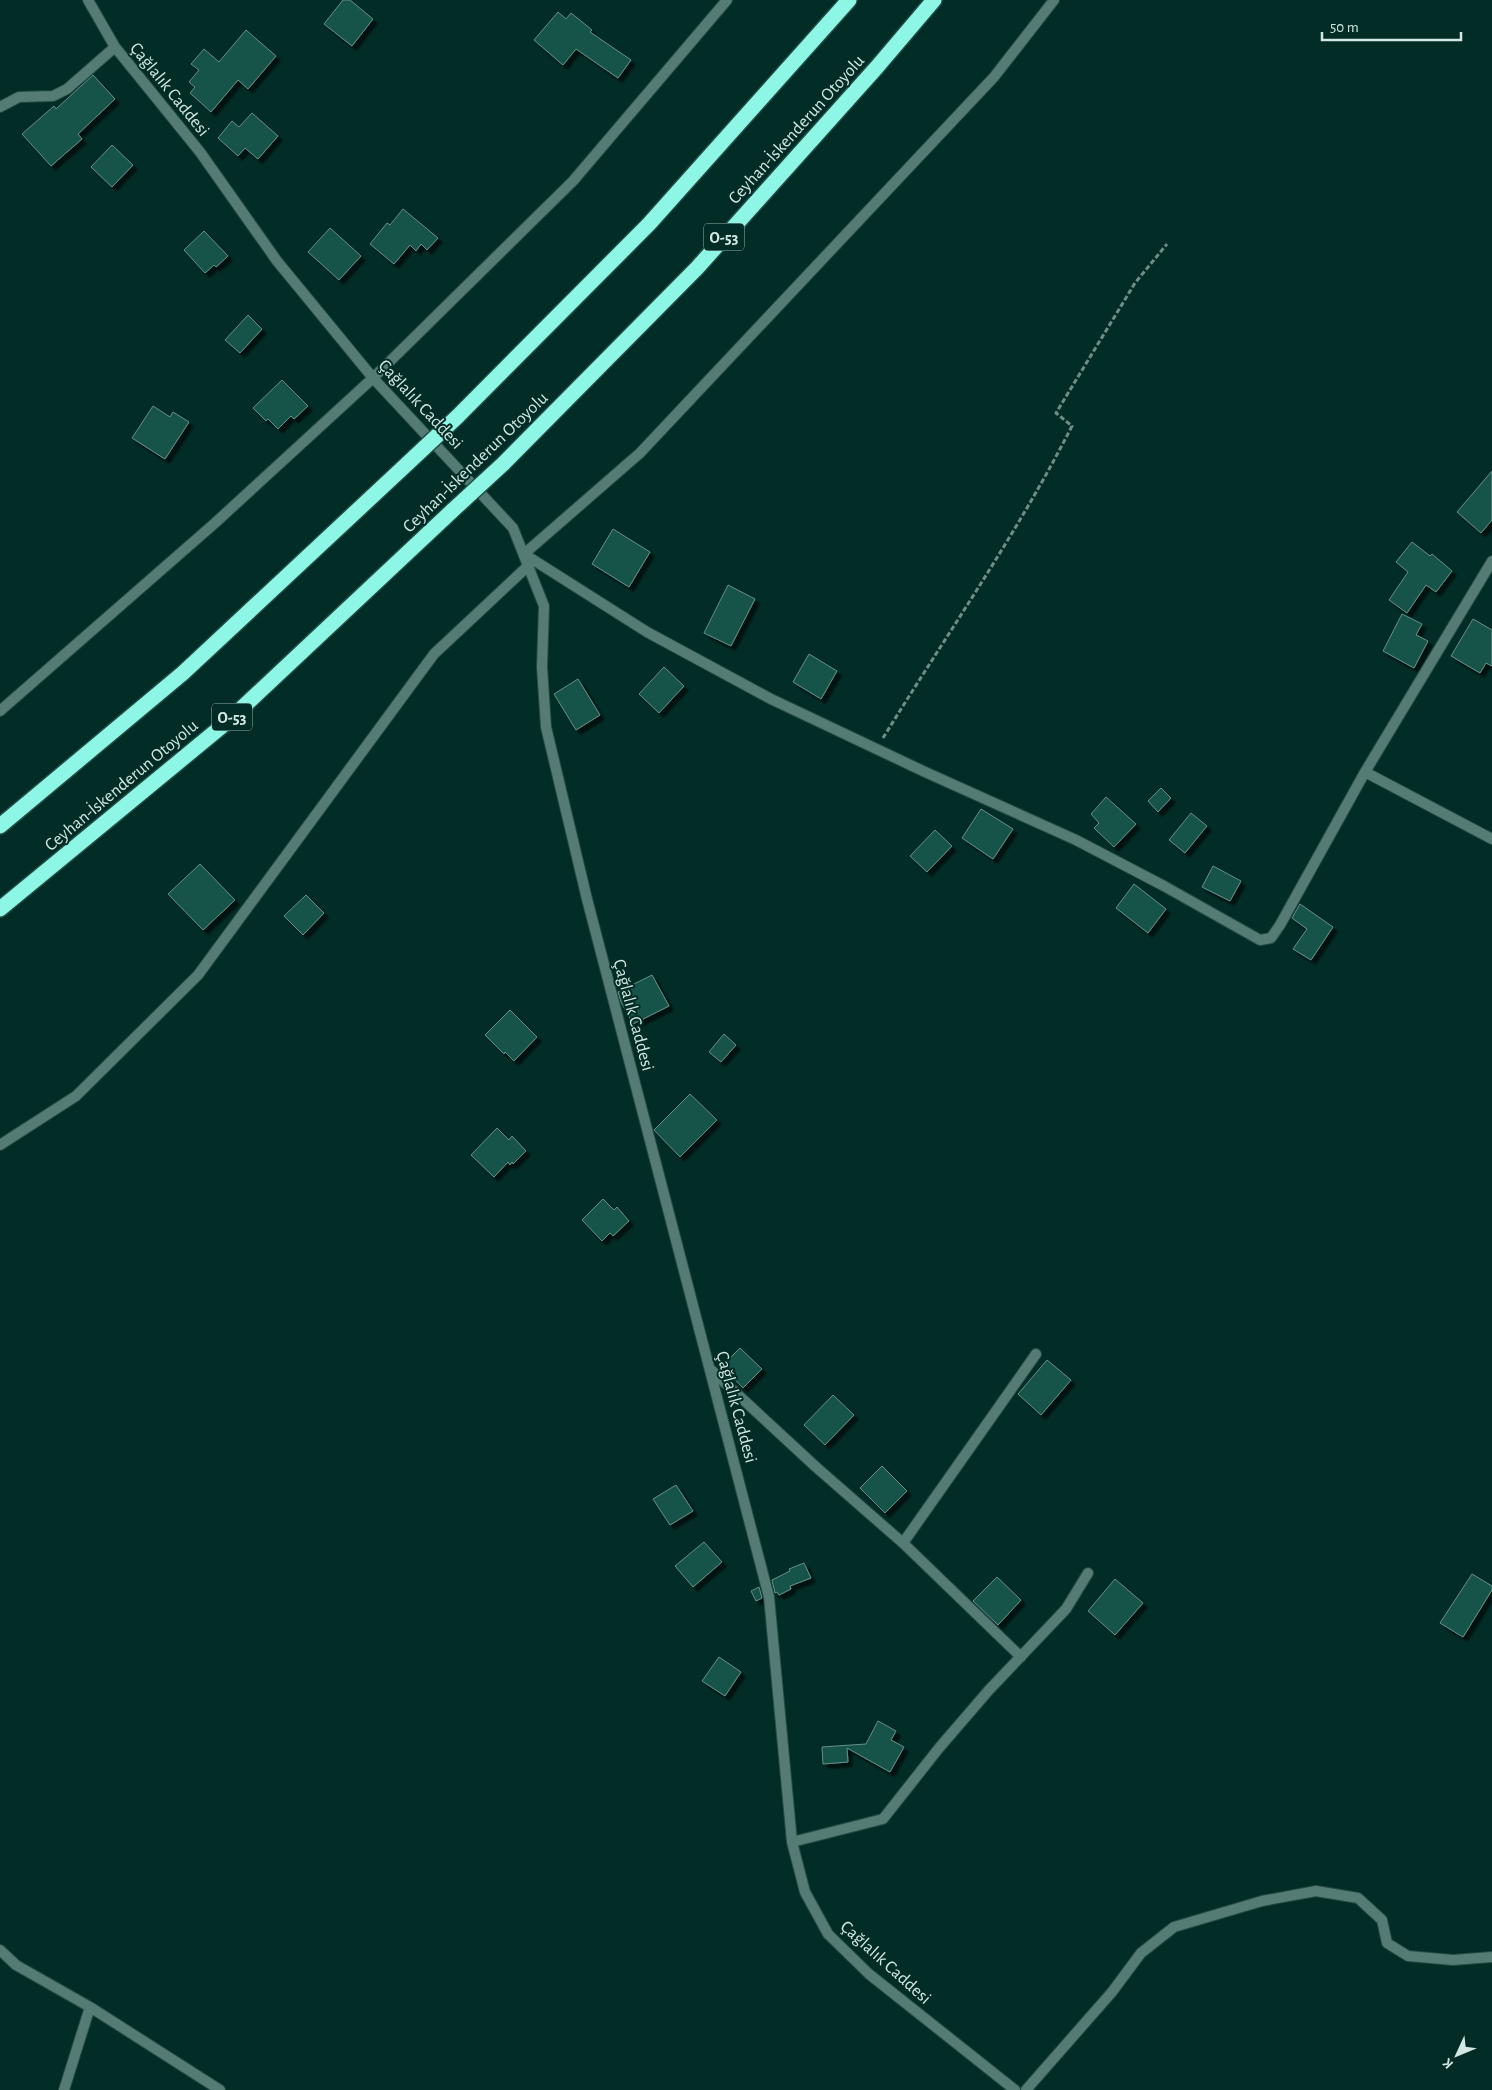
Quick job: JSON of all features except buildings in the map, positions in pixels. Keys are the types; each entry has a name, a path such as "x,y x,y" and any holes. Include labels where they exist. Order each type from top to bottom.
{"highway":[{"path":"0,826 183,673 457,417 649,224 849,0"},
{"name":"Ceyhan-İskenderun Otoyolu","path":"0,909 227,722 503,464 696,268 877,67 934,0"}],"street":[{"name":"Çağlalık Caddesi","path":"88,0 115,47 200,152 277,262 373,378 514,528 544,606 542,668 546,727 587,899 770,1597 792,1842 805,1892 828,1934 869,1974 1015,2090"},
{"path":"0,711 215,523 373,378 573,181 726,0"},
{"path":"1054,0 994,77 640,453 524,554 647,632 771,699 1076,840 1164,886 1260,940 1271,938 1280,925 1365,772 1492,561"},
{"path":"0,106 19,97 53,96 67,89 115,47"},
{"path":"0,1145 76,1096 198,975 434,654 529,565"},
{"path":"1365,772 1492,839"},
{"path":"904,1542 1036,1354"},
{"path":"710,1369 816,1467 904,1542 1021,1657"},
{"path":"792,1842 883,1819 945,1741 989,1690 1066,1609 1088,1573"},
{"path":"1026,2090 1112,1992 1141,1953 1174,1927 1254,1904 1316,1891 1358,1898 1382,1920 1387,1943 1408,1956 1453,1960 1492,1957"},
{"path":"0,1950 16,1965 90,2007 220,2090"},
{"path":"64,2090 90,2007"}],"path":[{"path":"876,749 1007,542 1054,462 1072,426 1056,412 1135,283 1167,244"}]}
